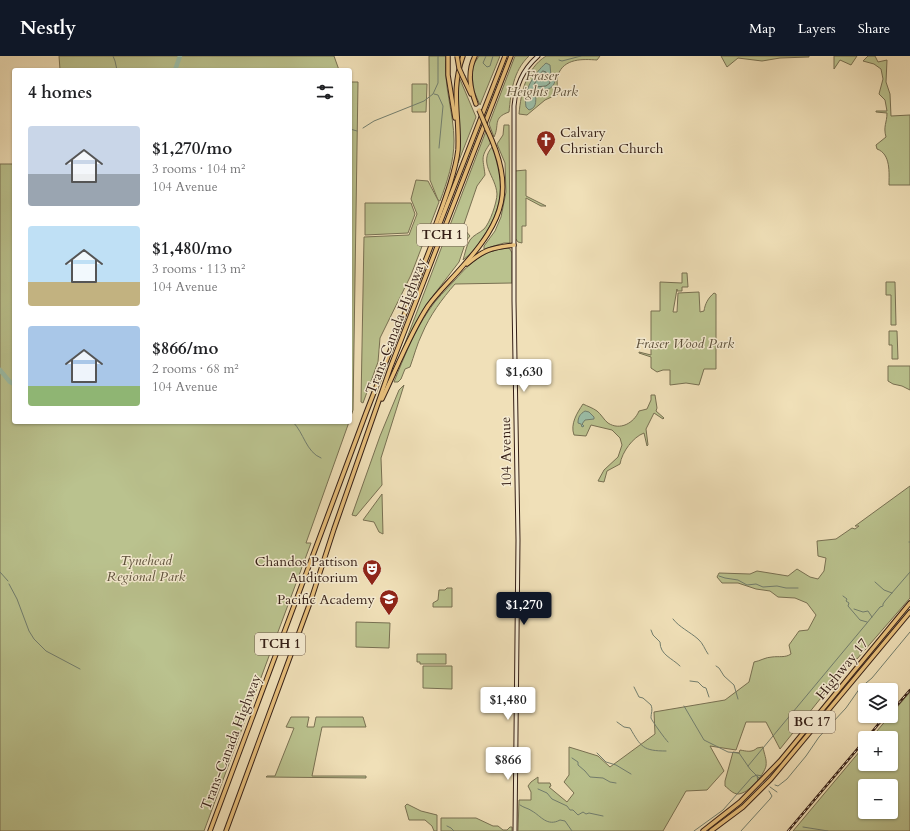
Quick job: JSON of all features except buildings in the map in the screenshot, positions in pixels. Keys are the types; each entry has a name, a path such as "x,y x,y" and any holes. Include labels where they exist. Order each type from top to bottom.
{"highway":[{"path":"448,56 448,75 457,130"},
{"path":"374,415 414,331 428,306 488,235 499,211 503,177 500,162 493,140 459,68 457,56"},
{"path":"419,274 453,175 458,150 455,87 463,56"},
{"path":"475,56 472,62 470,86 476,104"},
{"name":"Trans-Canada Highway","path":"210,831 366,413 504,56"},
{"name":"Trans-Canada Highway","path":"226,831 311,600 394,358 511,56"},
{"path":"461,268 478,255 489,250 514,245"},
{"name":"Highway 17","path":"704,831 740,802 780,761 910,603"},
{"name":"Highway 17","path":"711,831 743,807 771,779 910,612"}],"main road":[{"name":"104 Avenue","path":"515,831 518,540 514,245 514,117 515,93 522,74 530,63 538,56"}],"green space":[{"path":"59,56 334,56 338,68 60,68"},
{"path":"429,56 446,56 446,78 454,130 454,149 448,179 440,201 438,200 430,180"},
{"path":"479,56 500,56 480,105 473,89 472,67"},
{"path":"515,56 529,56 519,68 512,89 509,112 498,119 494,137 489,124"},
{"name":"Fraser Heights Park","path":"546,56 600,56 597,60 580,60 565,65 557,77 558,94 545,100 527,115 519,114 523,89 529,74 539,61"},
{"path":"721,56 809,57 780,58 762,61 738,58 727,67"},
{"path":"834,56 857,56 851,65 840,60 834,69"},
{"path":"868,56 875,56 878,62 887,60 886,82 890,94 891,116 910,115 910,185 889,185 887,159 882,151 877,149 876,145 886,137 885,127 887,113 876,111 887,111 885,100 879,94 883,79 881,69 874,64 863,61"},
{"path":"459,77 476,117 458,163 459,141 457,98"},
{"path":"352,82 358,82 352,413"},
{"path":"412,84 427,84 426,112 412,112"},
{"path":"504,125 509,125 510,243 504,243 484,249 484,246 495,231 501,217 506,192 505,163 497,144 503,135"},
{"path":"486,131 491,142 485,151 483,158 485,175 477,186 464,224 465,230 470,236 466,241 459,262 426,305 397,364"},
{"path":"493,146 497,158 501,181 499,204 490,226 481,240 474,250 463,260 471,238 486,226 496,202 496,187 487,164 489,152"},
{"name":"Tynehead Regional Park","path":"0,164 12,164 12,424 348,424 306,543 311,543 204,831 0,831"},
{"path":"526,170 526,196 546,206 541,206 526,198 526,226 522,226 522,243 518,242 515,238 515,171"},
{"path":"416,180 428,181 439,202 411,275 380,338 378,362 363,403 361,402 364,237 409,235 417,214 411,199"},
{"path":"365,203 411,203 415,214 408,233 365,235"},
{"path":"508,248 512,253 512,283 455,284 441,301 425,327 410,367 405,369 401,379 398,382 394,382 414,336 429,310 438,298 472,262 484,254 499,249"},
{"name":"Fraser Wood Park","path":"682,273 687,273 688,287 682,287 682,291 677,291 677,289 673,312 677,312 678,293 699,292 700,312 704,311 710,297 714,293 716,294 716,369 704,369 699,385 686,383 670,385 670,370 657,372 651,368 651,357 639,353 651,355 651,311 660,311 660,282 682,283"},
{"path":"886,282 895,282 896,325 891,325 891,295 886,295"},
{"path":"889,331 897,331 898,359 892,359 892,345 889,345"},
{"path":"888,366 910,366 910,390 888,381"},
{"path":"404,385 381,458 382,485 356,516 352,515 380,436 399,390"},
{"path":"651,395 655,395 656,411 664,418 663,419 654,413 646,429 648,445 647,446 644,433 640,435 632,441 621,459 620,464 607,471 604,482 598,481 604,470 618,457 622,445 620,438 612,430 591,425 586,436 574,435 573,427 576,415 583,404 598,412 608,423 622,426 634,419 639,411 647,409 651,400"},
{"path":"910,486 910,598 857,659 853,658 780,749 766,722 746,722 736,750 710,746 724,771 707,790 686,791 663,831 518,831 519,800 531,800 531,792 528,786 538,777 538,783 550,783 551,786 549,787 567,802 574,793 564,782 569,775 569,747 598,756 610,767 655,734 654,712 725,700 749,682 754,662 791,654 789,645 799,631 808,630 816,615 807,603 795,598 778,597 770,591 756,589 738,583 722,583 717,577 719,573 750,574 757,571 788,576 797,569 810,577 818,579 824,571 826,558 818,556 817,541 836,539 852,528 855,529 859,526 855,526"},
{"path":"382,494 383,534 379,532 374,522 363,520"},
{"path":"447,588 452,588 452,607 433,607 433,603 438,600 439,590 445,590"},
{"path":"356,622 390,623 389,648 356,647"},
{"path":"417,654 446,654 446,664 420,664 420,662 417,662"},
{"path":"423,666 452,666 452,689 423,688"},
{"path":"910,692 910,831 793,831 858,753 858,771 898,771 898,731 877,731 884,723 898,723 898,706"},
{"path":"291,717 309,717 307,727 314,727 316,717 363,717 366,727 322,727 312,776 366,776 366,778 266,777 275,776 294,728 286,727"},
{"path":"763,747 766,759 765,770 751,788 742,793 736,794 725,786 733,752 739,753 740,750 751,751"},
{"path":"407,804 421,811 437,815 437,831 434,831 432,826 425,820 409,820 405,806"},
{"path":"441,818 476,818 493,826 498,826 503,830 507,830 512,827 512,831 441,831"}],"water":[{"path":"546,63 550,65 551,76 555,81 554,84 551,88 537,91 535,105 529,110 526,107 526,94 530,83 537,72"},
{"path":"585,411 589,412 594,419 585,420 582,424 584,426 582,427 581,424 578,423 578,419"}],"waterway":[{"path":"113,56 117,68"},
{"path":"176,68 180,56"},
{"path":"363,128 374,121 424,101 433,94 438,83 438,56"},
{"path":"486,56 483,63 487,67 490,66 493,56"},
{"path":"559,60 562,61 581,56"},
{"path":"434,94 438,95 443,106 439,148"},
{"path":"352,130 357,131"},
{"path":"0,370 12,383"},
{"path":"295,424 308,447 321,458"},
{"path":"0,572 8,581"},
{"path":"748,766 910,572"},
{"path":"719,576 738,580 747,585 756,584 763,587 777,586 798,588"},
{"path":"875,582 884,590 892,593"},
{"path":"9,584 17,599 29,631 34,639 46,651 80,669"},
{"path":"843,596 847,599 846,601 849,603 848,606 860,620 867,622"},
{"path":"854,609 863,612 868,611 872,617"},
{"path":"673,619 678,625 695,636 703,644 708,654"},
{"path":"651,630 653,635 660,642 664,653 680,666"},
{"path":"775,785 778,786 787,779 819,737 846,708 860,688 872,678 910,632"},
{"path":"716,666 734,685 738,699"},
{"path":"690,681 698,682 706,688 709,697"},
{"path":"634,687 639,697 643,698 651,705 651,718 668,742"},
{"path":"684,706 704,740 728,752 739,753 750,769 760,779"},
{"path":"617,722 624,727 630,728 640,744 647,749 666,751"},
{"path":"597,753 606,762 616,765 631,774"},
{"path":"572,758 578,762 578,765 590,777 603,778 610,782 616,783"},
{"path":"694,831 723,810 752,777 757,775 762,776"},
{"path":"757,776 758,781"},
{"path":"770,787 777,792"},
{"path":"538,789 547,793 552,799 567,806 578,815 583,812 586,814 589,813 603,816"},
{"path":"741,831 770,799 772,796 769,791"},
{"path":"520,805 548,822 560,820 565,821 572,831"},
{"path":"447,826 454,831"},
{"path":"803,827 828,831"}],"railway":[{"path":"898,704 910,690"},
{"path":"873,731 879,723"},
{"path":"788,831 858,748"}],"place":[{"name":"Calvary Christian Church","path":"546,157"},
{"name":"Chandos Pattison Auditorium","path":"372,586"},
{"name":"Pacific Academy","path":"389,616"}]}
